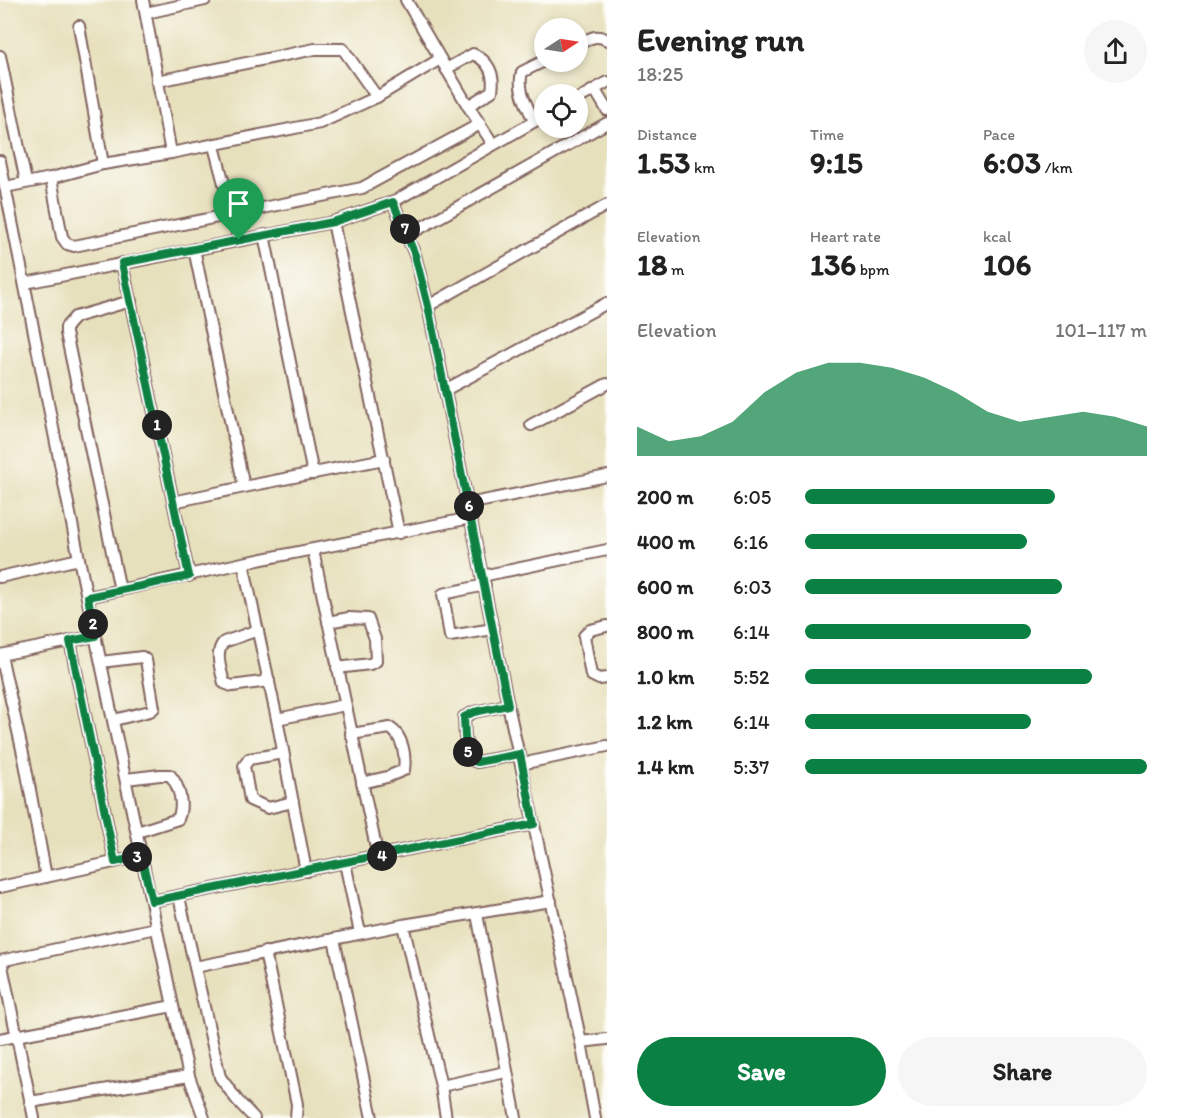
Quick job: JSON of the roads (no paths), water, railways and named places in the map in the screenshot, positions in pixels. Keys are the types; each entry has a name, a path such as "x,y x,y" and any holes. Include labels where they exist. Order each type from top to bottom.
{"street":[{"path":"143,0 171,153"},
{"path":"146,13 205,0"},
{"path":"406,0 493,144"},
{"path":"79,26 103,164"},
{"path":"588,39 601,36 607,40"},
{"path":"157,81 315,49 332,48 343,49 376,97"},
{"path":"5,186 51,178 103,164 214,146 320,123 443,64 473,54 483,58 495,79 492,91 468,106"},
{"path":"0,56 26,182"},
{"path":"25,283 333,222 393,202 534,121 520,90 520,80 522,72 534,66"},
{"path":"588,94 607,82"},
{"path":"595,90 607,110"},
{"path":"408,235 607,123"},
{"path":"51,178 62,237 67,244 74,246 362,188 480,124"},
{"path":"214,146 239,240"},
{"path":"0,162 156,928 189,1077 204,1118"},
{"path":"393,202 415,255 428,306 508,705 581,1042 594,1118"},
{"path":"428,306 607,205"},
{"path":"333,222 399,533"},
{"path":"264,235 313,474"},
{"path":"194,249 244,487"},
{"path":"122,263 189,576"},
{"path":"120,590 66,327 75,317 131,302"},
{"path":"445,390 607,303"},
{"path":"531,425 607,384"},
{"path":"173,502 384,459"},
{"path":"468,504 607,476"},
{"path":"88,597 243,563 471,518"},
{"path":"313,550 378,857"},
{"path":"493,629 450,636 442,594 483,581 607,550"},
{"path":"0,577 80,559"},
{"path":"243,563 277,719 306,871"},
{"path":"328,622 349,618 368,619 375,639 376,661 370,664 337,668"},
{"path":"607,626 590,630 584,636 591,675 599,679 607,678"},
{"path":"258,630 224,642 220,646 221,673 224,682 232,686 268,681"},
{"path":"46,877 25,763 0,655 95,636"},
{"path":"70,641 115,862"},
{"path":"101,662 141,657 146,660 154,708 114,720"},
{"path":"277,719 345,705"},
{"path":"508,705 474,712 464,717 470,759 477,762 520,759 607,746"},
{"path":"351,734 390,728 395,731 401,742 405,762 404,770 362,783"},
{"path":"283,753 249,759 244,766 250,800 268,808 293,802"},
{"path":"126,779 170,775 176,782 180,793 182,811 178,819 137,832"},
{"path":"152,901 534,824"},
{"path":"0,887 141,856"},
{"path":"345,863 360,933"},
{"path":"179,897 220,1077 254,1118"},
{"path":"195,967 360,933 551,901"},
{"path":"477,914 516,1118"},
{"path":"404,925 441,1086 446,1118"},
{"path":"33,1118 1,961 156,928"},
{"path":"334,939 372,1118"},
{"path":"265,952 297,1104 296,1118"},
{"path":"0,1038 173,1006"},
{"path":"581,1042 607,1039"},
{"path":"441,1086 506,1072"},
{"path":"30,1102 189,1077"}]}
